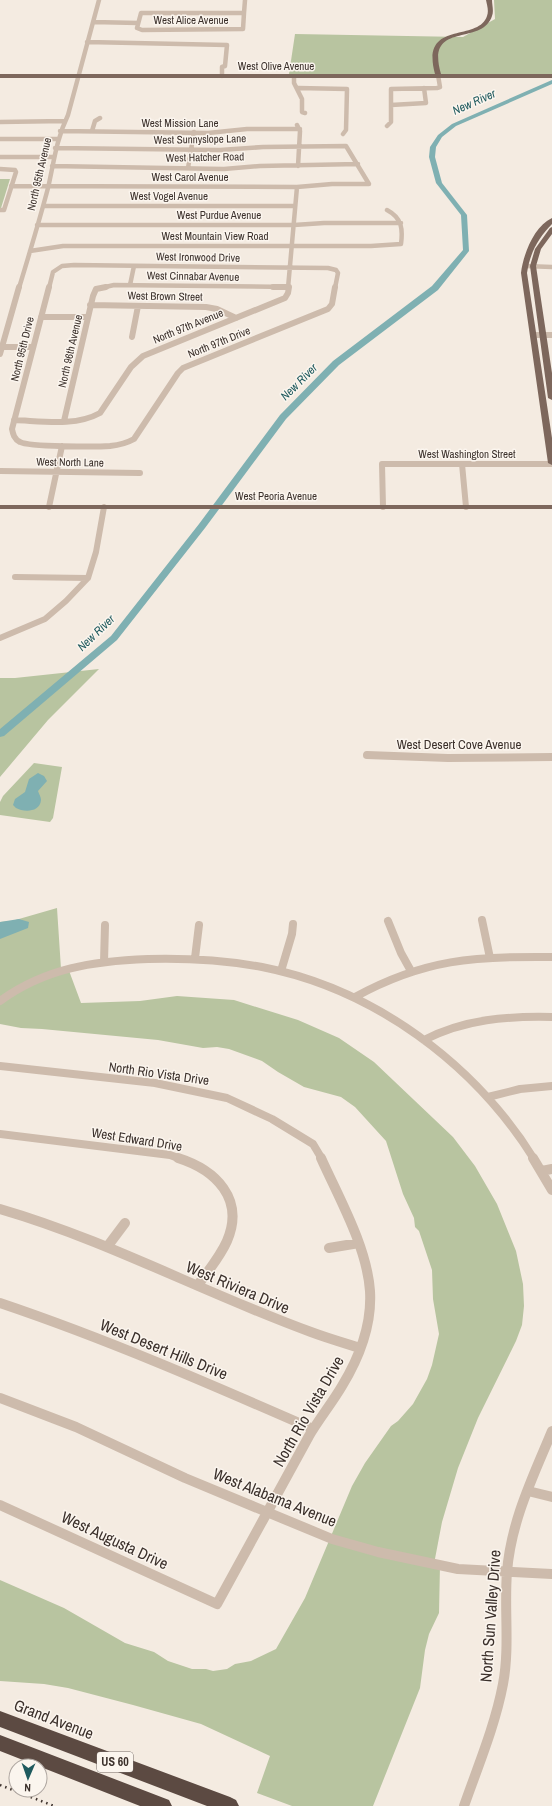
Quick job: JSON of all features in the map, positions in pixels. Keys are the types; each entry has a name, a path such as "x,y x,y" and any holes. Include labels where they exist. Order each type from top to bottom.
{"highway":[{"name":"Grand Avenue","path":"0,1719 230,1806"},
{"name":"US 60","path":"0,1743 163,1806"}],"main road":[{"path":"438,75 434,55 436,49 444,41 487,21 490,16 489,0"},
{"name":"West Olive Avenue","path":"0,76 552,76"},
{"path":"552,220 541,231 532,244 525,266 524,280 539,375 550,432 552,464"},
{"path":"552,229 538,249 533,266 552,398"},
{"path":"539,375 548,375"},
{"name":"West Peoria Avenue","path":"0,507 552,507"}],"street":[{"name":"North 95th Avenue","path":"0,354 48,187 55,148 60,131 65,122 99,0"},
{"path":"93,22 138,23 141,13 245,13 245,0"},
{"name":"West Alice Avenue","path":"138,23 138,29 243,29 245,13"},
{"path":"87,42 227,45 225,66 227,67 225,76"},
{"path":"387,126 391,122 391,88 437,88 440,87 438,75"},
{"path":"294,76 294,83 298,88 302,99 302,112 305,113"},
{"path":"298,88 345,88 346,130 343,134"},
{"path":"391,105 426,103 424,88"},
{"path":"92,131 95,121 100,118"},
{"path":"0,122 65,122"},
{"path":"296,124 300,129 298,166"},
{"name":"West Mission Lane","path":"60,131 146,129 194,132 251,129 300,129"},
{"path":"188,168 194,132"},
{"path":"0,139 58,139"},
{"name":"West Sunnyslope Lane","path":"55,148 191,150 346,146 358,164"},
{"path":"0,157 53,157"},
{"name":"West Hatcher Road","path":"52,166 224,169 260,166 358,164"},
{"name":"West Carol Avenue","path":"11,186 297,187 332,184 369,184 358,164"},
{"path":"0,169 15,170 2,210"},
{"path":"289,287 297,187"},
{"name":"West Vogel Avenue","path":"42,206 295,206"},
{"path":"387,210 395,214 401,223"},
{"name":"West Purdue Avenue","path":"37,225 294,225 324,223 401,223"},
{"name":"West Mountain View Road","path":"30,251 39,251 53,246 379,246 401,244 403,230 401,223"},
{"name":"West Ironwood Drive","path":"60,267 74,265 328,268 336,270"},
{"path":"130,285 134,266"},
{"path":"525,266 552,267"},
{"name":"North 95th Drive","path":"60,267 53,272 40,317 12,432 16,439 29,444 62,446"},
{"name":"North 97th Drive","path":"62,446 114,446 134,439 183,368 328,309 332,304 338,275 336,270"},
{"name":"West Cinnabar Avenue","path":"98,288 109,285 289,287"},
{"name":"North 97th Avenue","path":"14,420 83,421 97,416 134,364 143,356 283,300 288,294 289,287"},
{"name":"North 96th Avenue","path":"64,421 90,305 94,292 98,288"},
{"name":"West Brown Street","path":"90,305 210,307 236,318"},
{"path":"132,337 138,306"},
{"path":"40,317 87,317"},
{"path":"533,335 552,335"},
{"path":"2,346 33,347"},
{"path":"49,507 62,446"},
{"name":"West Washington Street","path":"383,507 382,464 552,464"},
{"path":"462,464 466,507"},
{"name":"West North Lane","path":"0,470 140,473"},
{"path":"0,638 45,619 66,601 88,578 96,552 104,507"},
{"path":"15,577 88,578"},
{"name":"West Desert Cove Avenue","path":"367,755 448,758 552,757"},
{"path":"482,920 490,958"},
{"path":"388,921 401,953 411,971"},
{"path":"281,971 292,934 293,924"},
{"path":"104,962 105,925"},
{"path":"195,958 199,925"},
{"path":"355,997 411,971 458,961 490,958 552,957"},
{"path":"0,1001 16,988 51,972 104,962 195,958 249,964 308,979 355,997 424,1040 453,1064 488,1097 514,1127 542,1171 552,1190"},
{"path":"424,1040 440,1031 486,1018 522,1016 552,1017"},
{"name":"North Rio Vista Drive","path":"0,1066 197,1090 227,1098 272,1119 313,1144 320,1155 358,1243 365,1261 370,1290 370,1312 365,1335 360,1348 343,1385 314,1429 266,1512 217,1604"},
{"path":"488,1097 517,1089 552,1086"},
{"name":"West Edward Drive","path":"0,1134 170,1155 192,1162 208,1171 222,1184 231,1201 232,1220 227,1242 198,1285"},
{"path":"542,1171 552,1169"},
{"name":"West Riviera Drive","path":"0,1210 28,1217 107,1247 270,1317 312,1333 360,1348"},
{"path":"107,1247 125,1223"},
{"path":"329,1248 358,1243"},
{"name":"West Desert Hills Drive","path":"0,1303 59,1323 163,1364 314,1429"},
{"name":"West Alabama Avenue","path":"0,1398 76,1427 185,1478 329,1538 378,1552 458,1569 552,1574"},
{"name":"North Sun Valley Drive","path":"464,1806 496,1710 503,1684 506,1663 507,1572 513,1530 519,1510 552,1431"},
{"path":"528,1491 552,1498"},
{"name":"West Augusta Drive","path":"0,1505 217,1604"}],"green space":[{"path":"494,0 552,0 552,74 289,74 295,34 463,37 495,19"},
{"path":"0,179 10,179 1,208 0,208"},
{"path":"99,669 48,720 0,777 0,678 15,678"},
{"path":"34,763 62,767 53,818 50,822 0,815 0,802 3,796"},
{"path":"57,908 61,969 68,968 81,1003 140,1001 177,996 234,1000 298,1020 339,1038 374,1062 453,1137 475,1166 497,1204 516,1251 523,1284 524,1306 522,1325 516,1341 478,1418 458,1468 442,1522 434,1564 440,1565 439,1613 429,1634 425,1650 420,1688 373,1806 292,1806 257,1793 270,1756 201,1724 68,1688 44,1684 0,1681 0,1580 64,1608 125,1643 154,1652 168,1661 192,1669 206,1669 213,1671 227,1669 235,1664 251,1661 276,1649 305,1598 352,1486 365,1463 391,1426 398,1421 413,1404 427,1379 432,1365 439,1334 433,1299 432,1270 419,1231 415,1227 414,1218 403,1194 386,1141 355,1107 341,1097 304,1087 262,1061 229,1049 217,1047 203,1048 158,1040 21,1028 0,1024 0,922 12,921"}],"water":[{"path":"38,773 44,776 47,781 38,791 41,799 40,804 38,807 27,811 16,808 13,805 15,799 25,792 29,779"},
{"path":"19,919 29,922 28,928 0,939 0,922"}],"waterway":[{"name":"New River","path":"0,734 114,638 202,526 283,417 336,363 435,288 467,250 464,215 439,183 432,157 433,147 440,136 454,125 552,82"}],"railway":[{"path":"0,1785 54,1806"}]}
